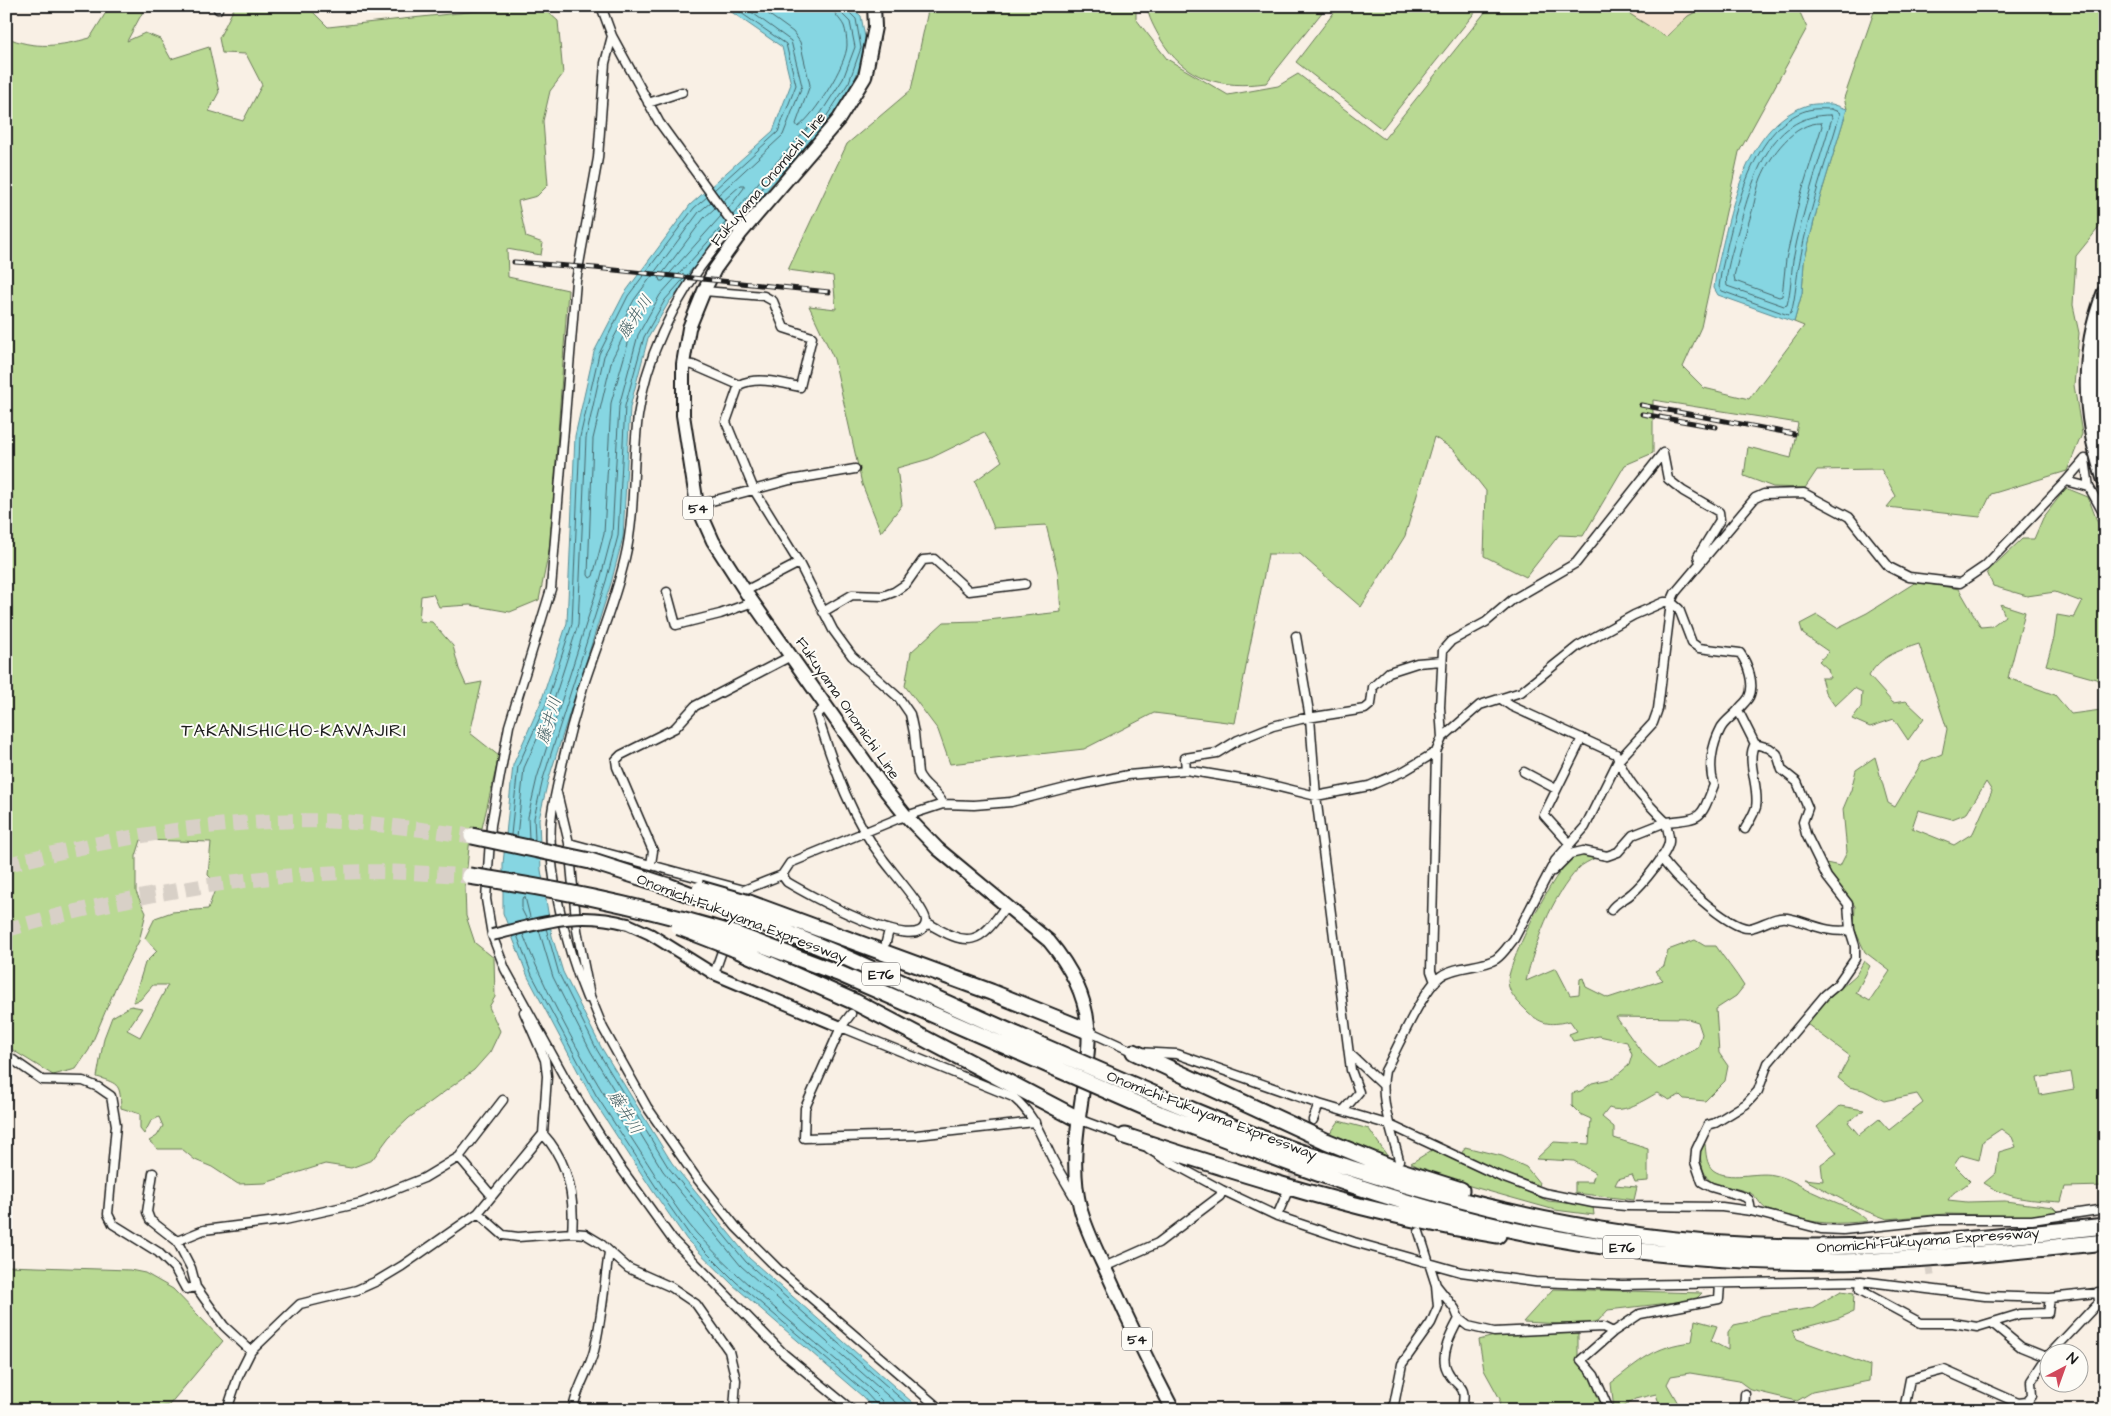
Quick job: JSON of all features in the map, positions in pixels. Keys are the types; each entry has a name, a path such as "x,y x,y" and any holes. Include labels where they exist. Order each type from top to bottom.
{"highway":[{"path":"2105,293 2092,334 2087,381 2092,432 2105,479"},
{"path":"2105,334 2100,381 2105,428"},
{"name":"Onomichi-Fukuyama Expressway","path":"472,836 590,861 668,886 746,903 840,955 1013,1042"},
{"name":"Onomichi-Fukuyama Expressway","path":"469,876 583,894 640,907 735,942 838,973 1013,1042 1161,1106 1272,1157 1389,1197 1503,1228 1617,1247 1731,1259 1806,1262 1872,1261 1991,1254 2105,1242"},
{"path":"746,903 991,992 1088,1031"},
{"path":"735,942 855,1002 1078,1119"},
{"path":"1134,1052 1326,1141 1398,1170 1486,1199 1550,1216 1662,1238"},
{"name":"Onomichi-Fukuyama Expressway","path":"1161,1106 1396,1183 1506,1212 1586,1228 1662,1238 1724,1244 1804,1247 1874,1246 1984,1239 2105,1226"},
{"path":"1125,1136 1297,1189 1423,1221 1522,1239 1617,1247"}],"main road":[{"name":"Fukuyama Onomichi Line","path":"874,6 876,27 865,77 839,119 736,227 704,291 689,328 683,364 683,415 697,505 713,541 753,602 906,816 938,849 1049,941 1063,958 1074,976 1082,999 1089,1047 1078,1119 1075,1160 1080,1206 1088,1233 1140,1345 1173,1410"}],"street":[{"path":"590,996 587,998 574,968 553,875 551,835 553,806 564,754 583,689 626,558 633,510 632,488 638,416 645,378 657,341 668,316 719,241 736,227 659,122 612,36 601,6"},
{"path":"227,1410 238,1377 251,1351 300,1304 357,1290 376,1281 402,1266 478,1213 543,1134 547,1076 545,1060 492,935 486,899 491,825 509,726 551,589 576,281 598,158 605,64 612,36"},
{"path":"648,103 682,92"},
{"path":"704,291 764,296 773,301 784,328 812,337 800,387 747,381 739,385 726,422 754,490 799,563 833,630 852,656 899,698 910,714 918,773 920,778 941,798 943,804"},
{"path":"683,364 693,365 739,385"},
{"path":"1442,738 1440,707 1443,650 1452,641 1486,622 1512,600 1576,563 1663,453 1668,478 1683,490 1719,512 1720,520 1698,556 1700,563"},
{"path":"1400,1160 1390,1125 1382,1084 1385,1071 1429,989 1435,982 1441,976 1456,969 1494,960 1514,939 1555,861 1585,826 1618,761 1653,723 1658,709 1671,602 1675,593 1755,498 1764,494 1804,493 1848,517 1889,568 1909,577 1960,583 1985,566 2085,459 2090,487 2105,516"},
{"path":"697,505 790,480 855,469"},
{"path":"2066,481 2090,487"},
{"path":"823,612 852,595 883,596 894,592 906,584 924,560 934,559 969,591 1025,584"},
{"path":"746,591 799,563"},
{"path":"667,592 676,625 720,614 753,602"},
{"path":"1435,982 1431,971 1436,752 1442,738 1480,705 1521,692 1578,646 1594,636 1634,615 1664,602 1671,602 1679,609 1692,643 1699,648 1740,653 1751,680 1749,698 1722,726 1715,745 1710,765 1710,775 1714,785 1702,814 1694,819 1666,822 1633,835 1618,852 1607,856 1583,851 1570,854 1554,871 1550,870"},
{"path":"1296,636 1310,718 1316,796 1351,1070 1360,1092 1343,1111"},
{"path":"651,864 654,851 617,767 616,760 621,755 675,728 695,706 791,656"},
{"path":"1186,770 1185,758 1217,753 1238,740 1273,726 1301,718 1365,709 1371,704 1373,688 1389,672 1418,663 1442,661"},
{"path":"1501,699 1511,706 1616,754 1622,771 1638,794 1666,822 1670,840 1662,857 1648,879 1631,894 1616,903 1611,910"},
{"path":"782,875 787,882 838,910 889,930 914,933 923,927 926,922 926,917 919,905 863,833 841,787 817,714 826,706"},
{"path":"1738,710 1755,744 1769,748 1777,754 1782,770 1796,782 1808,808 1803,822 1806,834 1827,876 1848,904 1850,930 1855,946 1855,959 1851,966 1837,985 1825,995 1768,1063 1758,1092 1746,1104 1715,1123 1708,1125 1696,1150 1696,1162 1702,1182 1711,1187 1745,1196 1749,1200 1751,1211"},
{"path":"1570,844 1544,815 1582,738"},
{"path":"1746,829 1756,808 1751,754 1755,744"},
{"path":"714,974 746,903 782,875 790,863 906,816 943,804 974,805 1011,802 1070,786 1128,775 1186,770 1259,782 1316,796 1369,786 1404,771 1436,752"},
{"path":"1524,772 1556,789"},
{"path":"557,793 569,843 577,930 590,996 603,1028 647,1107 695,1176 736,1227 779,1270 942,1410"},
{"path":"569,843 651,864 746,903"},
{"path":"1662,857 1671,872 1726,920 1737,926 1748,928 1776,919 1786,918 1816,928 1838,932 1850,930"},
{"path":"926,922 950,936 961,939 975,939 984,934 1006,904"},
{"path":"492,935 565,918 606,918 628,924 650,934 714,974 1003,1092 1024,1106 1035,1122 1054,1162 1080,1206"},
{"path":"886,942 889,930"},
{"path":"506,969 571,1088 618,1164 672,1239 784,1354 852,1410"},
{"path":"851,1014 841,1027 805,1108 804,1138 917,1135 1035,1122"},
{"path":"1088,1031 1134,1052 1176,1054 1319,1104 1390,1125 1499,1176 1544,1193 1609,1204 1722,1207 1751,1211 1821,1229 1843,1230 2032,1220 2105,1209"},
{"path":"1350,1054 1382,1084"},
{"path":"6,1055 42,1080 82,1081 98,1087 111,1096 116,1125 108,1214 113,1224 158,1252 175,1269 186,1289 196,1287"},
{"path":"177,1241 204,1230 284,1220 361,1203 424,1178 459,1157 503,1100"},
{"path":"1313,1120 1319,1104"},
{"path":"1078,1119 1125,1136 1222,1190 1277,1216 1354,1242 1427,1261 1460,1272 1535,1282 1622,1285 1861,1280 1985,1296 2050,1298 2101,1292 2099,1302 2059,1344"},
{"path":"543,1134 554,1146 566,1171 572,1199 572,1233"},
{"path":"459,1157 492,1196"},
{"path":"153,1174 147,1212 150,1220 177,1241 191,1268 196,1287 224,1326 251,1351"},
{"path":"1104,1267 1158,1243 1220,1196 1222,1190"},
{"path":"1277,1216 1286,1195"},
{"path":"478,1213 503,1235 518,1237 572,1233 585,1234 628,1268 671,1287 696,1304 729,1351 736,1380 734,1410"},
{"path":"1393,1410 1402,1364 1431,1324 1438,1307 1436,1285 1419,1232"},
{"path":"573,1410 574,1402 587,1375 594,1352 609,1252"},
{"path":"1931,1279 1931,1288"},
{"path":"1861,1280 1860,1290 1921,1323 1953,1323 1977,1327 2020,1314 2048,1313 2050,1298"},
{"path":"1609,1410 1594,1376 1581,1360 1613,1332 1640,1314 1719,1300 1720,1284"},
{"path":"1436,1285 1455,1309 1459,1318 1468,1326 1494,1332 1603,1327 1613,1332"},
{"path":"1438,1307 1444,1304 1455,1309"},
{"path":"1459,1318 1447,1342 1445,1365 1447,1371 1462,1387 1464,1396 1462,1410"},
{"path":"1992,1323 2021,1347 2038,1352"},
{"path":"1904,1410 1910,1379 1944,1370 2015,1406 2027,1402 2032,1396 2031,1381 2038,1370"},
{"path":"1744,1410 1745,1394"},
{"path":"2027,1402 2033,1410"}],"shaded area":[{"path":"1604,6 1713,6 1667,51"}],"green space":[{"path":"110,6 146,6 127,41 145,33 160,39 171,59 209,47 219,92 209,111 243,121 262,85 246,54 222,53 219,38 235,6 307,6 328,27 524,6 548,12 558,21 563,74 550,91 543,121 548,185 537,196 518,201 526,237 543,243 541,255 507,249 508,277 568,290 550,546 539,600 510,612 470,605 439,607 433,594 421,596 419,621 432,622 453,646 459,669 466,685 482,682 470,733 499,756 482,828 471,827 465,888 466,916 475,943 494,958 495,997 489,1007 500,1031 490,1052 474,1070 409,1118 389,1137 372,1160 351,1168 325,1164 265,1183 238,1184 212,1167 195,1160 182,1149 158,1149 149,1141 157,1136 163,1126 159,1117 151,1121 144,1134 140,1129 140,1114 121,1108 120,1094 117,1086 97,1077 104,1038 112,1017 131,1006 142,1008 127,1030 140,1037 168,985 153,985 140,1000 133,1002 145,963 157,951 145,938 155,918 172,912 208,909 217,884 208,875 211,842 141,840 136,856 136,892 146,913 139,941 117,984 89,1050 76,1069 53,1075 6,1046 6,37 27,44 37,45 58,45 90,38"},
{"path":"929,6 1136,6 1136,19 1167,59 1228,95 1278,86 1298,74 1384,139 1490,6 1621,6 1622,9 1666,37 1688,16 1707,6 1797,6 1807,28 1739,152 1701,327 1683,367 1704,388 1749,399 1804,326 1794,322 1802,293 1804,262 1819,201 1847,109 1844,98 1876,6 2105,6 2105,220 2076,256 2073,305 2079,333 2074,385 2082,434 2067,471 1991,494 1980,517 1887,507 1896,496 1881,469 1817,470 1805,488 1773,487 1744,476 1748,447 1791,458 1798,423 1653,400 1653,453 1625,465 1583,536 1559,535 1526,577 1484,556 1486,491 1454,450 1434,437 1405,536 1361,607 1300,554 1268,554 1235,723 1154,713 1084,749 950,764 938,730 905,686 911,652 944,622 979,621 1061,612 1058,573 1046,525 994,528 975,481 1002,461 984,432 929,459 897,468 902,505 881,532 862,484 834,359 809,306 836,309 833,276 788,270 847,144 911,90"},
{"path":"1147,6 1327,6 1266,83 1250,85 1219,82 1192,72 1180,64 1160,38 1150,19"},
{"path":"1339,6 1480,6 1382,129 1296,62"},
{"path":"2066,488 2088,497 2105,542 2105,689 2096,679 2046,665 2054,638 2057,615 2074,618 2082,602 2055,592 2027,596 1993,586 1987,572 2022,539 2034,539 2043,518"},
{"path":"1916,582 1959,589 1981,627 1992,626 2005,616 2000,604 2025,612 2008,678 2055,695 2071,714 2101,710 2105,702 2105,1186 2065,1187 2061,1202 2021,1198 1994,1189 1984,1183 1996,1173 1999,1152 2016,1147 2012,1137 2001,1129 1983,1141 1979,1160 1961,1155 1954,1165 1970,1181 1948,1200 1967,1202 2005,1201 2053,1207 2058,1212 2028,1216 1946,1214 1887,1219 1858,1208 1804,1179 1823,1181 1821,1164 1837,1153 1817,1127 1840,1106 1864,1110 1848,1122 1859,1135 1879,1119 1889,1130 1923,1103 1917,1094 1884,1101 1863,1090 1849,1087 1838,1078 1850,1056 1807,1024 1826,1001 1856,975 1864,961 1870,966 1856,993 1870,1001 1890,971 1865,952 1854,928 1855,906 1831,875 1826,863 1840,866 1847,852 1843,809 1851,790 1856,770 1875,757 1888,803 1895,807 1922,762 1942,754 1947,729 1919,644 1890,655 1873,669 1869,676 1893,703 1906,701 1924,718 1908,740 1894,719 1870,727 1852,719 1861,707 1862,692 1854,688 1835,706 1825,692 1821,678 1830,678 1828,669 1819,661 1829,652 1803,634 1800,624 1817,615 1837,628 1867,613","holes":["1986,782 1992,791 1973,833 1954,845 1912,828 1918,810 1952,819 1967,813","2071,1072 2074,1089 2040,1095 2037,1078"]},
{"path":"1584,855 1595,858 1580,867 1568,881 1552,907 1539,937 1526,981 1556,968 1570,995 1579,994 1580,979 1583,978 1586,987 1608,998 1663,980 1655,971 1664,966 1668,950 1695,940 1705,946 1716,946 1744,986 1736,996 1716,1009 1719,1053 1728,1066 1725,1081 1705,1101 1684,1099 1680,1095 1669,1100 1657,1093 1627,1108 1609,1108 1602,1117 1614,1127 1614,1138 1648,1149 1648,1181 1635,1182 1632,1175 1618,1179 1615,1185 1637,1187 1634,1200 1575,1193 1575,1182 1592,1182 1595,1173 1574,1161 1536,1159 1554,1142 1589,1144 1591,1119 1580,1114 1572,1106 1572,1093 1581,1091 1592,1083 1614,1078 1629,1065 1632,1055 1627,1042 1599,1036 1573,1041 1569,1034 1577,1031 1570,1021 1553,1024 1533,1017 1512,994 1508,981 1524,935 1555,879 1573,858","holes":["1616,1017 1685,1018 1698,1022 1702,1034 1698,1048 1659,1069 1643,1054"]},
{"path":"1339,1121 1369,1129 1388,1157 1329,1135"},
{"path":"1703,1143 1705,1144 1709,1165 1719,1173 1735,1176 1767,1174 1780,1176 1850,1209 1868,1221 1846,1223 1816,1222 1766,1209 1750,1193 1714,1184 1709,1180 1705,1174 1699,1150"},
{"path":"1465,1147 1502,1156 1526,1167 1540,1184 1537,1187 1505,1176 1461,1155"},
{"path":"1432,1150 1548,1201 1593,1206 1594,1215 1555,1210 1438,1177 1411,1163"},
{"path":"6,1266 130,1270 145,1273 173,1289 223,1341 169,1405 149,1410 6,1410"},
{"path":"1553,1289 1702,1293 1695,1300 1608,1310 1598,1321 1582,1325 1523,1322"},
{"path":"1841,1291 1854,1293 1853,1312 1839,1318 1792,1331 1797,1339 1870,1366 1869,1381 1812,1392 1797,1401 1751,1390 1739,1381 1690,1373 1671,1376 1667,1384 1679,1405 1676,1410 1661,1410 1656,1394 1635,1399 1619,1410 1614,1410 1611,1383 1639,1361 1657,1351 1692,1342 1695,1320 1717,1326 1711,1341 1728,1350 1728,1333 1734,1325 1748,1322 1760,1316 1812,1308"},
{"path":"1578,1331 1578,1361 1592,1376 1607,1410 1499,1410 1500,1399 1484,1370 1479,1340 1498,1335"}],"water":[{"name":"藤井川","path":"704,6 850,6 861,16 867,48 853,84 828,123 669,302 648,338 630,407 623,537 611,583 548,781 539,819 541,870 552,936 563,972 601,1047 672,1163 749,1258 921,1410 875,1410 862,1396 733,1285 687,1240 592,1098 528,977 503,913 503,864 513,765 541,702 567,623 575,436 594,352 624,294 690,205 773,131 791,84 782,47 730,11"},
{"path":"1832,104 1847,109 1819,201 1804,262 1802,293 1794,322 1718,295 1714,288 1727,226 1742,177 1753,154 1767,134 1784,117 1808,105"}],"tunnel":[{"path":"2085,459 2105,443"},
{"path":"6,865 126,838 207,826 247,823 288,821 347,822 472,836"},
{"path":"6,930 126,900 209,885 250,880 366,872 469,876"},
{"path":"851,1014 866,982"},
{"path":"1301,1154 1313,1120"},
{"path":"1288,1189 1297,1165"},
{"path":"1924,1230 1926,1245"},
{"path":"1928,1256 1931,1279"}],"railway":[{"path":"514,262 595,268 829,292"},
{"path":"1641,405 1794,434"},
{"path":"1642,414 1716,427"}],"district":[{"name":"TAKANISHICHO-KAWAJIRI","path":"294,730"}]}
